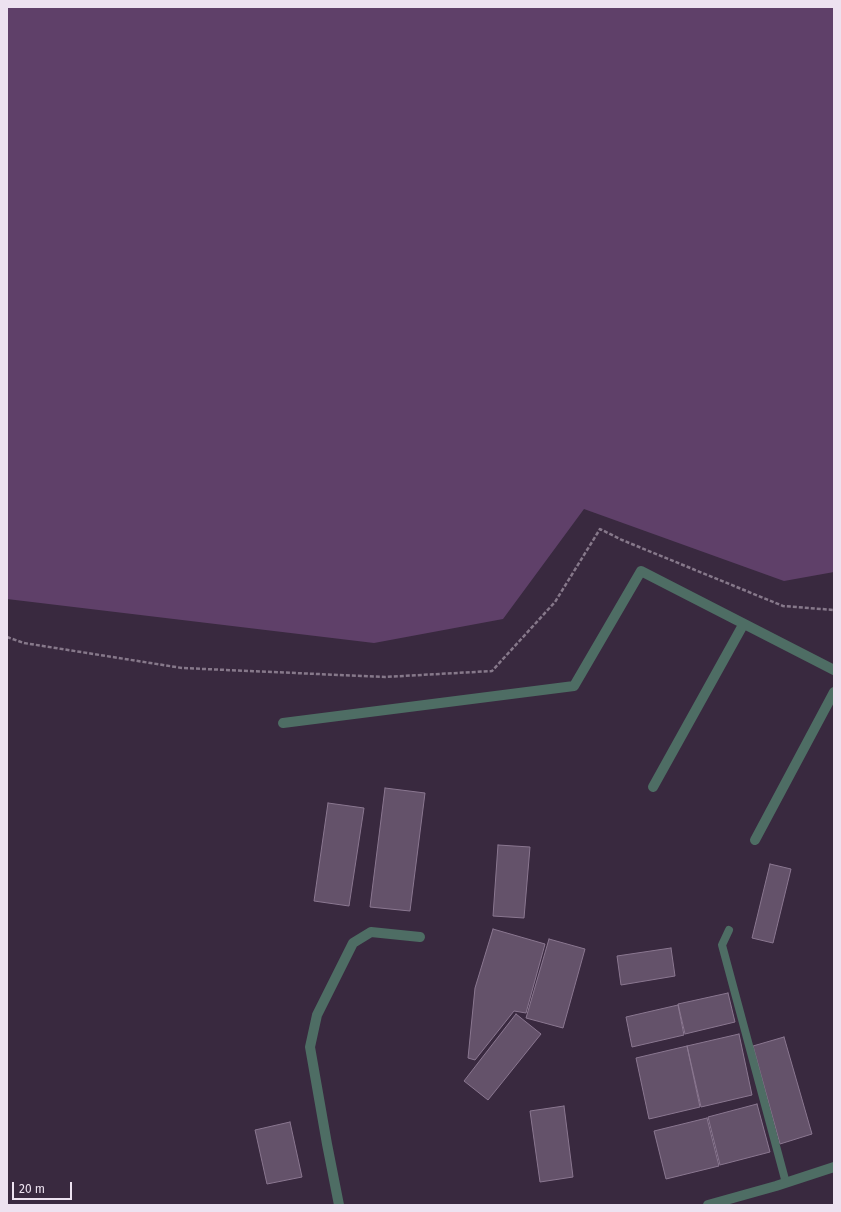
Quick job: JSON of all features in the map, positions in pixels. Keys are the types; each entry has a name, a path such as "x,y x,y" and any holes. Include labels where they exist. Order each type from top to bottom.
{"street":[{"path":"283,723 574,686 641,571 834,670"},
{"path":"653,787 743,624"},
{"path":"755,840 834,692"},
{"path":"339,1205 310,1047 317,1015 353,943 371,932 420,937"},
{"path":"708,1205 786,1183 834,1167"}],"lane":[{"path":"729,930 722,945 786,1183"}],"path":[{"path":"7,637 24,643 182,668 385,677 492,671 555,602 600,530 783,606 834,610"}],"shaded area":[{"path":"7,7 834,7 834,572 784,581 584,509 503,619 374,643 7,599"}],"building":[{"path":"385,788 425,793 410,911 370,907"},
{"path":"328,803 364,808 349,906 314,901"},
{"path":"498,845 530,847 524,918 493,916"},
{"path":"770,864 791,869 773,943 752,938"},
{"path":"493,929 545,944 526,1013 514,1011 475,1060 468,1058 475,988"},
{"path":"549,939 585,949 563,1028 526,1018"},
{"path":"671,948 675,976 621,985 617,956"},
{"path":"728,993 735,1022 685,1034 678,1004"},
{"path":"678,1005 684,1035 632,1047 626,1017"},
{"path":"516,1014 541,1034 488,1100 464,1081"},
{"path":"739,1034 752,1095 701,1107 687,1046"},
{"path":"784,1037 812,1134 780,1144 753,1046"},
{"path":"687,1046 700,1107 649,1119 636,1058"},
{"path":"757,1104 770,1152 720,1165 708,1117"},
{"path":"564,1106 573,1177 540,1182 530,1111"},
{"path":"707,1118 719,1166 666,1179 654,1131"},
{"path":"290,1122 302,1177 267,1184 255,1130"}]}
